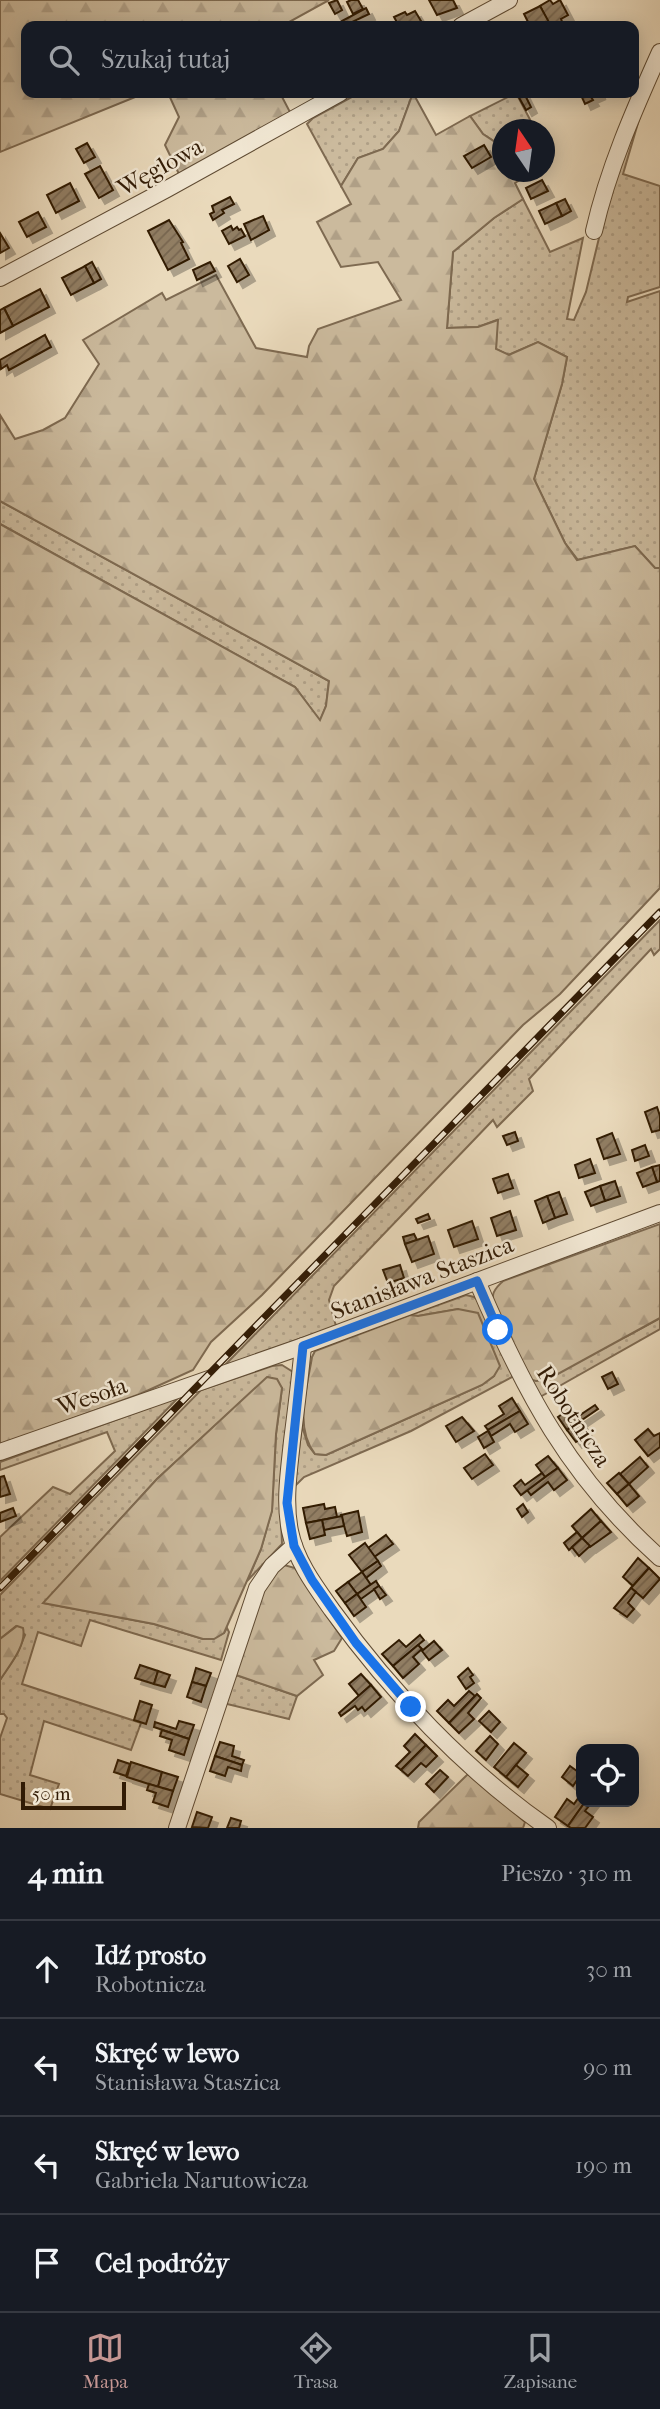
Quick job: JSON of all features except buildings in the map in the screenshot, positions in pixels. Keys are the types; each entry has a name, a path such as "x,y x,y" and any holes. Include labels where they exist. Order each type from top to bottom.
{"street":[{"path":"470,21 509,0"},
{"path":"594,231 611,169 660,52"},
{"name":"Węglowa","path":"0,278 167,190 331,98"},
{"name":"Stanisława Staszica","path":"199,1384 660,1213"},
{"name":"Robotnicza","path":"477,1281 523,1382 559,1443 601,1497 660,1558"},
{"path":"303,1346 287,1503 294,1546 312,1580 356,1643 411,1707 530,1822 548,1828"},
{"name":"Wesoła","path":"0,1452 199,1384"},
{"path":"177,1828 257,1588 272,1566 294,1546"}],"green space":[{"path":"0,0 329,0 291,21 21,21 21,98 133,98 0,152"},
{"path":"170,98 283,98 291,114 180,176 165,145 179,117"},
{"path":"350,98 411,98 399,131 383,149 358,158 341,186 307,124"},
{"path":"411,98 416,98 436,135 470,116 483,134 492,140 492,182 517,182 523,199 494,218 453,252 447,328 478,327 498,320 496,349 509,355 538,342 567,357 562,384 534,479 565,543 577,560 635,546 655,568 660,568 660,888 560,994 523,1025 262,1295 211,1342 193,1370 140,1394 0,1445 0,524 295,687 320,720 326,706 329,681 0,501 0,415 15,439 43,430 65,418 99,364 83,340 162,293 166,300 216,275 256,348 307,357 309,346 318,329 401,300 378,262 341,267 317,222 351,204 341,186 358,158 383,149 399,131"},
{"path":"506,98 519,98 530,119 492,119 492,140 483,134 470,116"},
{"path":"643,106 623,174 660,186 660,287 628,297 627,302 660,291 660,568 655,568 635,546 578,560 565,543 534,479 562,384 567,357 538,342 508,355 496,349 497,320 478,327 447,328 453,252 494,218 523,199 550,252 583,238 567,319 574,320 586,292 611,188"},
{"path":"0,501 329,681 326,706 320,721 295,687 0,524"},
{"path":"660,920 660,949 654,955 651,949 529,1079 533,1091 497,1127 493,1120 334,1286 329,1300 336,1326 224,1366"},
{"path":"660,1224 660,1318 547,1380 529,1379 497,1313 493,1295 496,1288 503,1281"},
{"path":"466,1295 481,1303 514,1376 411,1431 304,1477 294,1487 302,1426 308,1445 315,1454 326,1455 482,1385 494,1376 458,1309 410,1315"},
{"path":"458,1309 478,1313 500,1366 494,1376 482,1385 326,1455 315,1454 305,1432 304,1407 315,1351 410,1315"},
{"path":"660,1318 660,1329 540,1397 529,1379 627,1336"},
{"path":"282,1365 293,1372 280,1491 282,1544 247,1581 261,1549 272,1510 276,1434 282,1388 268,1377 157,1479 44,1603 154,1624 203,1639 224,1633 227,1628 229,1632 221,1660 90,1620 81,1646 38,1632 22,1684 141,1723 131,1750 44,1721 30,1775 59,1784 50,1809 0,1794 0,1738 7,1718 0,1714 0,1680 17,1654 25,1635 16,1626 0,1639 0,1595 201,1390"},
{"path":"267,1377 277,1379 282,1388 276,1434 272,1511 261,1549 224,1633 214,1639 203,1639 154,1624 43,1603 157,1479"},
{"path":"177,1399 0,1581 0,1537 53,1487 70,1494 115,1451 107,1432 0,1470 0,1462"},
{"path":"284,1565 295,1568 342,1638 334,1651 314,1660 323,1675 297,1696 233,1674 265,1582"},
{"path":"17,1626 23,1628 24,1635 16,1655 0,1680 0,1639"},
{"path":"233,1674 297,1696 289,1719 223,1703"},
{"path":"469,1773 525,1822 523,1828 418,1828 419,1822"}],"railway":[{"path":"0,1588 660,912"}],"route":[{"path":"411,1707 356,1643 319,1591 294,1546 287,1503 303,1346 477,1281 498,1330"}]}
